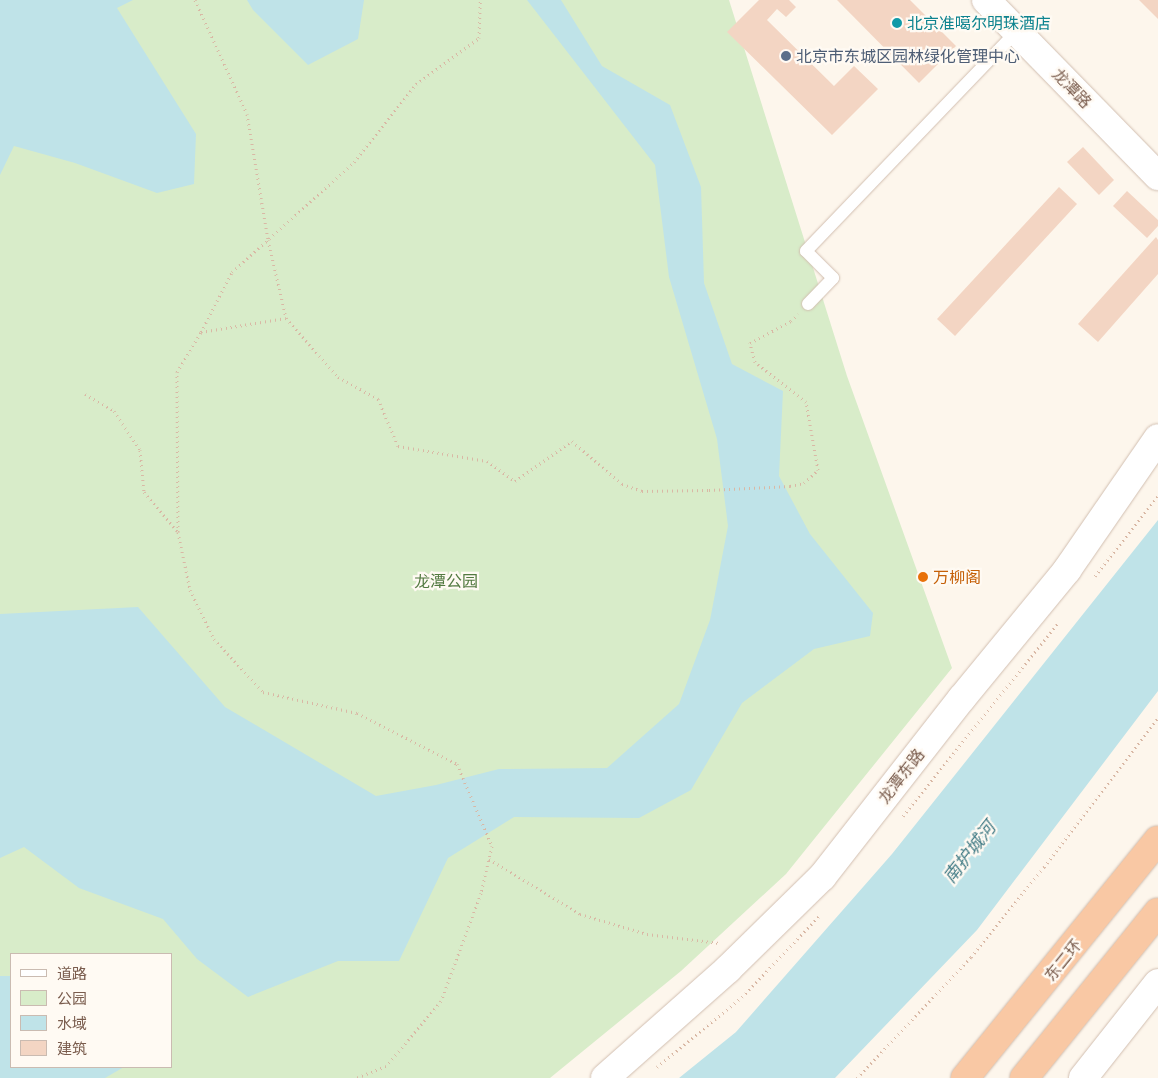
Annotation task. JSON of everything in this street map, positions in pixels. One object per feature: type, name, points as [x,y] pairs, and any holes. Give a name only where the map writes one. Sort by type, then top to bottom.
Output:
[{"type":"highway","name":"东二环","points":[[966,1078],[1158,840]]},
{"type":"highway","points":[[1024,1078],[1158,912]]},
{"type":"street","name":"龙潭路","points":[[986,0],[1158,176]]},
{"type":"street","name":"龙潭东路","points":[[605,1078],[728,969],[822,876],[962,698],[1067,570],[1158,438]]},
{"type":"street","points":[[1083,1078],[1158,983]]},
{"type":"lane","points":[[808,304],[833,278],[806,251],[1016,32]]},
{"type":"path","points":[[196,0],[247,114],[268,240],[286,318],[338,377],[378,399],[398,446],[487,461],[515,481],[572,441],[622,484],[642,491],[790,486],[804,483],[818,470],[806,402],[755,362],[750,343],[791,321],[808,304]]},
{"type":"path","points":[[356,1078],[386,1066],[441,1001],[480,893],[492,846],[457,764],[357,713],[263,692],[214,639],[190,590],[178,532],[177,372],[201,332],[232,272],[354,162],[416,84],[479,38],[480,0]]},
{"type":"path","points":[[201,332],[286,318]]},
{"type":"path","points":[[85,394],[114,411],[140,450],[144,492],[178,532]]},
{"type":"path","points":[[857,1078],[971,957],[1044,867],[1158,718]]},
{"type":"path","points":[[489,859],[580,914],[647,934],[722,943]]},
{"type":"green space","name":"龙潭公园","points":[[0,0],[729,0],[847,376],[952,668],[786,874],[681,971],[550,1078],[0,1078]]},
{"type":"water","points":[[0,0],[133,0],[117,8],[196,134],[194,184],[157,193],[75,163],[14,146],[0,175]]},
{"type":"water","points":[[247,0],[364,0],[358,39],[308,65],[253,10]]},
{"type":"water","points":[[527,0],[561,0],[602,66],[670,105],[701,187],[704,283],[732,364],[783,391],[779,476],[810,534],[873,613],[870,636],[814,649],[742,703],[691,790],[639,818],[514,817],[448,858],[399,961],[338,961],[248,997],[197,959],[163,919],[79,888],[24,847],[0,858],[0,614],[138,607],[225,707],[376,796],[436,785],[499,769],[607,768],[679,704],[710,620],[728,526],[717,439],[669,277],[655,165]]},
{"type":"water","name":"南护城河","points":[[1158,520],[1158,691],[977,930],[835,1078],[679,1078],[736,1032],[892,854]]},
{"type":"water","points":[[0,976],[10,976],[10,1068],[122,1068],[105,1078],[0,1078]]},
{"type":"building","points":[[759,0],[789,0],[796,7],[786,17],[777,9],[767,20],[834,86],[854,66],[878,89],[832,135],[727,32]]},
{"type":"building","name":"北京准噶尔明珠酒店","points":[[837,0],[910,0],[956,46],[919,83]]},
{"type":"building","points":[[1139,0],[1158,0],[1158,19]]},
{"type":"building","points":[[1083,147],[1114,180],[1099,195],[1067,162]]},
{"type":"building","points":[[1059,187],[1077,204],[955,336],[937,319]]},
{"type":"building","points":[[1127,191],[1158,220],[1158,226],[1147,238],[1113,206]]},
{"type":"building","points":[[1156,237],[1158,240],[1158,274],[1098,342],[1078,324]]},
{"type":"place","name":"北京准噶尔明珠酒店","points":[[897,23]]},
{"type":"place","name":"北京市东城区园林绿化管理中心","points":[[786,56]]},
{"type":"place","name":"万柳阁","points":[[923,577]]}]
